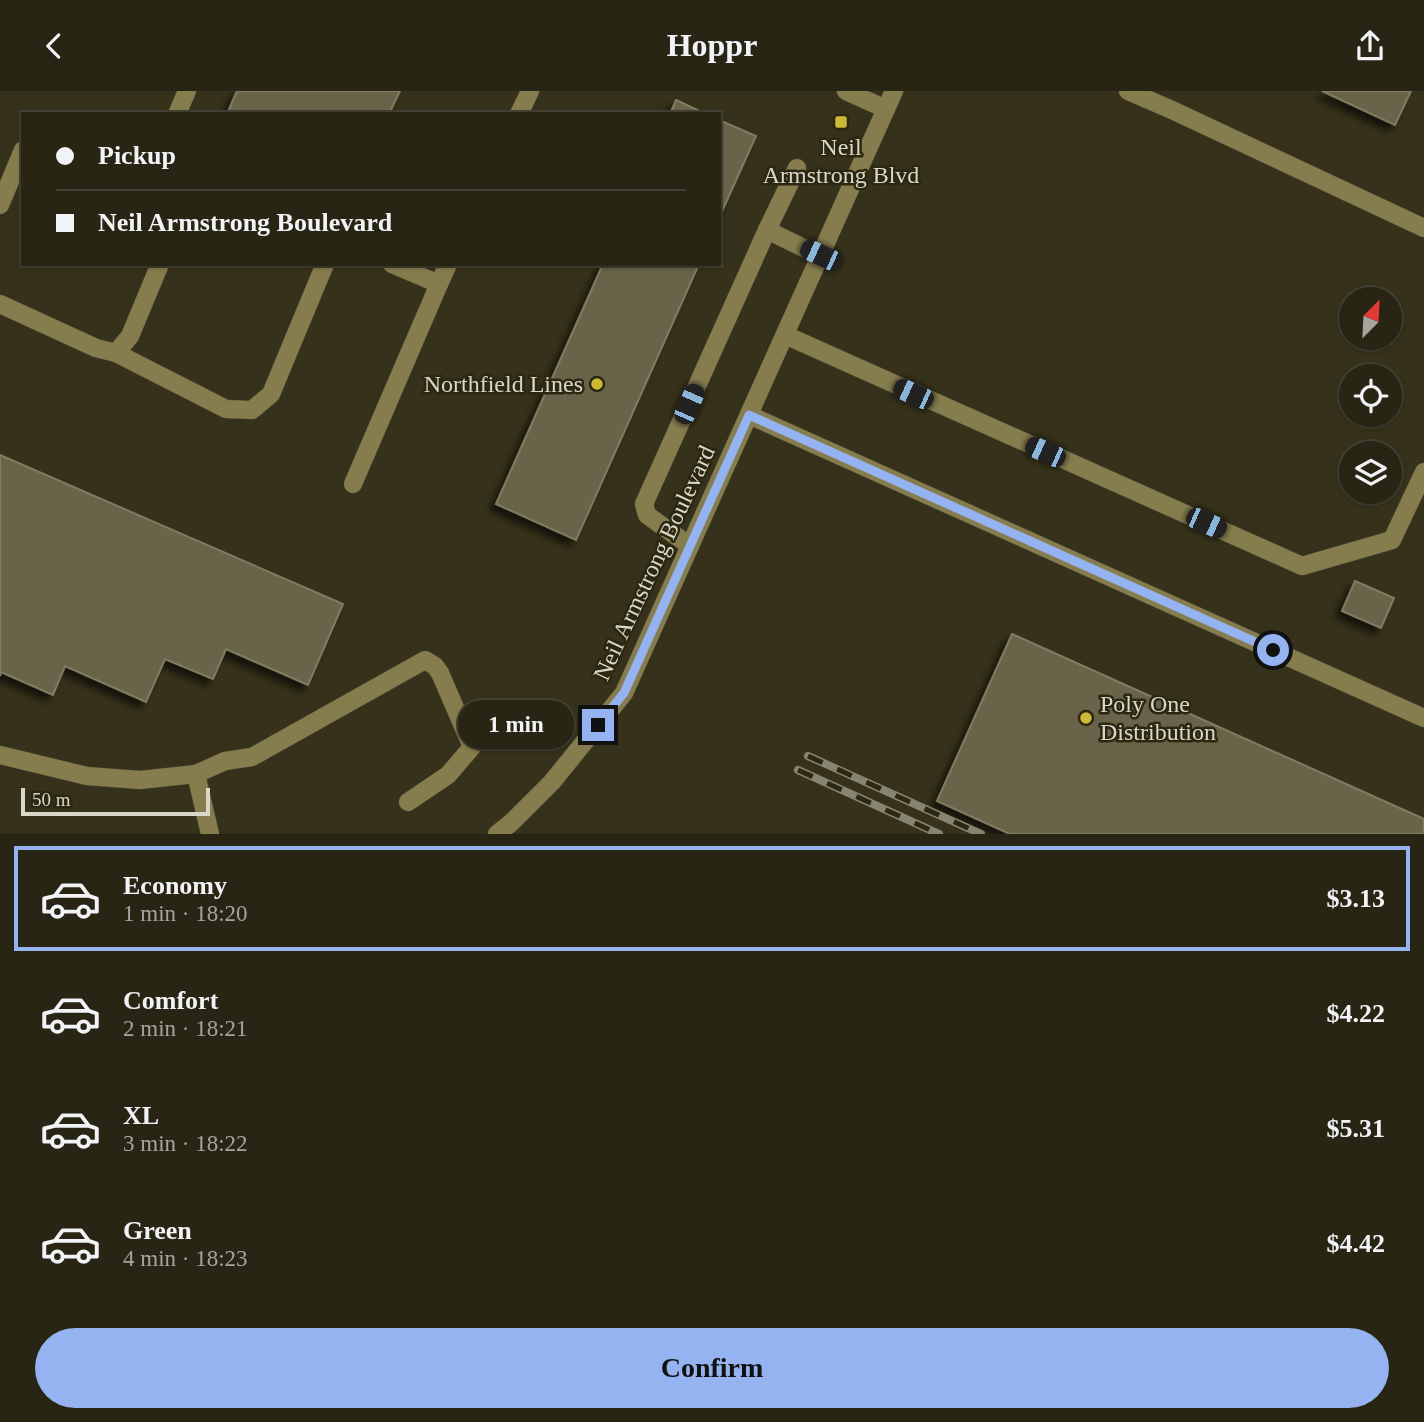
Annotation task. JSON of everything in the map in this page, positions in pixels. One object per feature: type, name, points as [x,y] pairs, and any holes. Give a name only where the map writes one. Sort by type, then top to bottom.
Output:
[{"type":"street","points":[[178,112],[187,91]]},
{"type":"street","points":[[520,112],[530,91]]},
{"type":"street","points":[[846,91],[886,109]]},
{"type":"street","name":"Neil Armstrong Boulevard","points":[[497,834],[552,782],[624,693],[894,91]]},
{"type":"street","points":[[1128,91],[1424,228]]},
{"type":"street","points":[[0,205],[21,155]]},
{"type":"street","points":[[690,546],[647,515],[644,504],[797,167]]},
{"type":"street","points":[[768,230],[820,255]]},
{"type":"street","points":[[116,353],[130,336],[159,266]]},
{"type":"street","points":[[0,304],[96,348],[116,353],[226,409],[252,410],[271,394],[324,266]]},
{"type":"street","points":[[397,266],[439,284]]},
{"type":"street","points":[[353,484],[447,266]]},
{"type":"street","points":[[785,335],[1302,566],[1392,540],[1424,472]]},
{"type":"street","points":[[749,415],[1424,718]]},
{"type":"street","points":[[0,755],[88,776],[140,780],[196,774],[225,761],[252,757],[425,660],[440,673],[471,747],[448,775],[408,802]]},
{"type":"street","points":[[196,774],[210,834]]},
{"type":"building","points":[[237,91],[400,91],[390,112],[228,112]]},
{"type":"building","points":[[1322,91],[1411,91],[1395,125]]},
{"type":"building","points":[[676,100],[702,112],[671,112]]},
{"type":"building","points":[[721,121],[756,136],[721,214]]},
{"type":"building","name":"Northfield Lines","points":[[602,266],[698,266],[576,540],[496,504]]},
{"type":"building","points":[[0,455],[343,604],[308,685],[226,649],[213,679],[165,659],[146,702],[65,666],[53,695],[1,672],[0,676]]},
{"type":"building","points":[[1355,581],[1394,598],[1381,628],[1342,611]]},
{"type":"building","name":"Poly One Distribution","points":[[1012,634],[1424,819],[1424,834],[1010,834],[937,801]]},
{"type":"railway","points":[[808,756],[981,834]]},
{"type":"railway","points":[[798,770],[939,834]]},
{"type":"place","name":"Neil Armstrong Blvd","points":[[841,122]]},
{"type":"place","name":"Northfield Lines","points":[[597,384]]},
{"type":"place","name":"Poly One Distribution","points":[[1086,718]]},
{"type":"route","points":[[598,725],[624,693],[749,415],[1273,650]]}]
